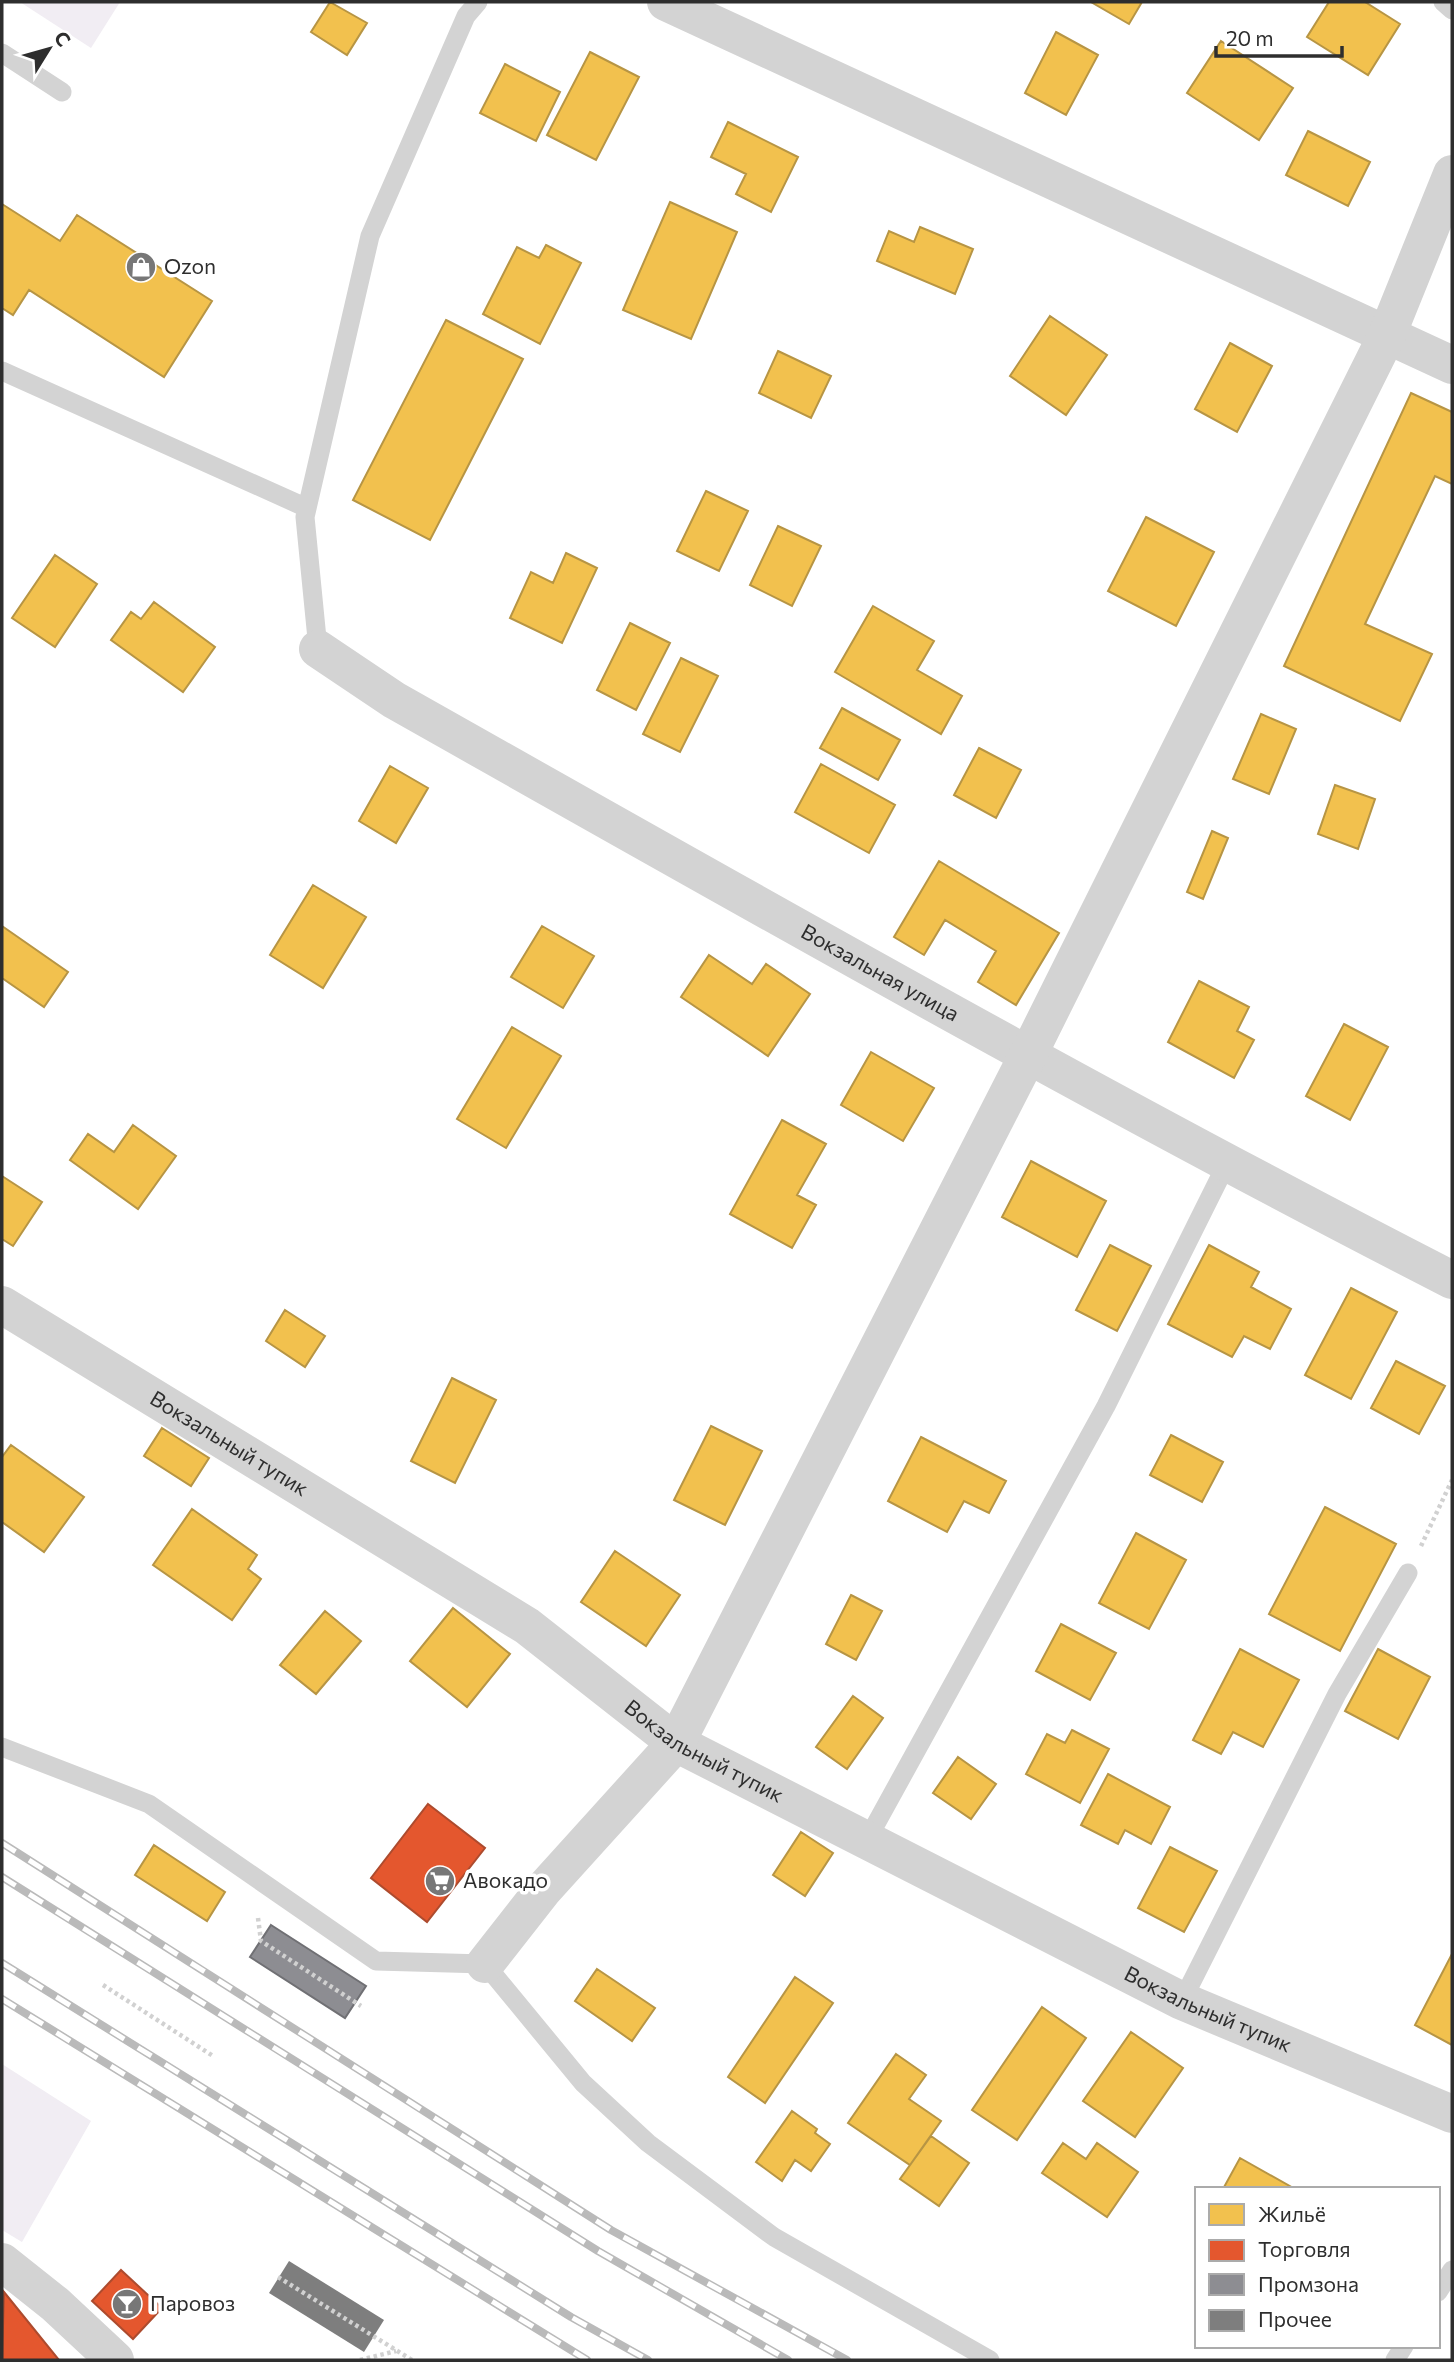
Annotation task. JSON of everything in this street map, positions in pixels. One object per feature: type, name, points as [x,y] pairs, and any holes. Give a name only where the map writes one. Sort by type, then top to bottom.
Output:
[{"type":"street","points":[[666,2],[1452,365]]},
{"type":"street","points":[[485,1964],[543,1890],[676,1743],[1027,1057],[1387,335],[1452,174]]},
{"type":"street","name":"Вокзальная улица","points":[[318,649],[394,700],[1027,1057],[1226,1165],[1452,1280]]},
{"type":"street","name":"Вокзальный тупик","points":[[2,1305],[527,1626],[676,1743],[1182,2001],[1452,2114]]},
{"type":"street","points":[[2,2262],[55,2304],[115,2360]]},
{"type":"lane","points":[[318,649],[305,517],[370,236],[466,16],[477,2]]},
{"type":"lane","points":[[1443,2],[1452,10]]},
{"type":"lane","points":[[2,53],[62,92]]},
{"type":"lane","points":[[2,372],[307,508]]},
{"type":"lane","points":[[867,1840],[1106,1406],[1226,1165]]},
{"type":"lane","points":[[1182,2001],[1337,1694],[1408,1573]]},
{"type":"lane","points":[[2,1747],[149,1804],[376,1961],[485,1964],[583,2083],[648,2143],[774,2237],[853,2285],[918,2317],[990,2360]]},
{"type":"lane","points":[[1440,2289],[1452,2270]]},
{"type":"path","points":[[1408,1573],[1452,1479]]},
{"type":"path","points":[[261,1941],[361,2006]]},
{"type":"path","points":[[103,1985],[213,2056]]},
{"type":"path","points":[[278,2277],[412,2360]]},
{"type":"path","points":[[360,2360],[397,2351]]},
{"type":"shaded area","points":[[20,2],[120,2],[91,48]]},
{"type":"shaded area","points":[[2,2064],[91,2121],[22,2242],[2,2230]]},
{"type":"building: Жильё","points":[[330,2],[367,23],[347,55],[311,32]]},
{"type":"building: Жильё","points":[[1091,2],[1142,2],[1129,24]]},
{"type":"building: Жильё","points":[[1329,2],[1365,2],[1400,24],[1368,75],[1307,37]]},
{"type":"building: Жильё","points":[[1056,32],[1098,55],[1066,115],[1025,93]]},
{"type":"building: Жильё","points":[[1221,41],[1293,88],[1259,140],[1187,93]]},
{"type":"building: Жильё","points":[[590,52],[639,77],[596,160],[547,135]]},
{"type":"building: Жильё","points":[[505,64],[560,92],[536,141],[480,113]]},
{"type":"building: Жильё","points":[[728,122],[798,157],[771,212],[736,194],[746,174],[711,157]]},
{"type":"building: Жильё","points":[[1308,131],[1370,162],[1348,206],[1286,175]]},
{"type":"building: Жильё","points":[[670,202],[737,232],[691,339],[623,310]]},
{"type":"building: Жильё","points":[[2,204],[60,241],[77,215],[212,301],[164,377],[29,290],[13,315],[2,308]]},
{"type":"building: Жильё","points":[[920,227],[973,249],[955,294],[877,261],[889,231],[914,242]]},
{"type":"building: Жильё","points":[[546,245],[581,263],[540,344],[483,314],[517,247],[539,258]]},
{"type":"building: Жильё","points":[[1050,316],[1107,355],[1066,415],[1010,376]]},
{"type":"building: Жильё","points":[[446,320],[523,359],[430,540],[353,500]]},
{"type":"building: Жильё","points":[[1230,343],[1272,366],[1237,432],[1195,409]]},
{"type":"building: Жильё","points":[[778,351],[831,376],[811,418],[759,393]]},
{"type":"building: Жильё","points":[[1411,393],[1452,412],[1452,484],[1435,476],[1365,624],[1432,654],[1400,721],[1284,666]]},
{"type":"building: Жильё","points":[[706,491],[748,511],[719,571],[677,551]]},
{"type":"building: Жильё","points":[[1146,517],[1214,552],[1176,626],[1108,591]]},
{"type":"building: Жильё","points":[[778,526],[821,546],[792,606],[750,585]]},
{"type":"building: Жильё","points":[[566,553],[597,568],[562,643],[510,618],[531,572],[553,583]]},
{"type":"building: Жильё","points":[[55,555],[97,584],[55,647],[12,618]]},
{"type":"building: Жильё","points":[[154,602],[215,647],[183,692],[111,640],[131,612],[141,619]]},
{"type":"building: Жильё","points":[[873,606],[934,641],[917,670],[962,696],[941,734],[835,672]]},
{"type":"building: Жильё","points":[[630,623],[670,643],[636,710],[597,690]]},
{"type":"building: Жильё","points":[[681,658],[718,676],[680,752],[643,734]]},
{"type":"building: Жильё","points":[[842,708],[900,740],[878,780],[820,748]]},
{"type":"building: Жильё","points":[[1261,714],[1296,729],[1269,794],[1233,779]]},
{"type":"building: Жильё","points":[[979,748],[1021,770],[996,818],[954,795]]},
{"type":"building: Жильё","points":[[821,764],[895,805],[869,853],[795,812]]},
{"type":"building: Жильё","points":[[390,766],[428,788],[396,843],[359,821]]},
{"type":"building: Жильё","points":[[1335,785],[1375,799],[1358,849],[1318,834]]},
{"type":"building: Жильё","points":[[1212,831],[1228,838],[1203,899],[1187,892]]},
{"type":"building: Жильё","points":[[939,861],[1059,933],[1016,1005],[978,982],[996,951],[945,920],[924,955],[894,937]]},
{"type":"building: Жильё","points":[[313,885],[366,917],[323,988],[270,955]]},
{"type":"building: Жильё","points":[[2,926],[68,972],[44,1007],[2,978]]},
{"type":"building: Жильё","points":[[542,926],[594,956],[563,1008],[511,977]]},
{"type":"building: Жильё","points":[[709,955],[752,984],[766,964],[810,994],[768,1056],[681,997]]},
{"type":"building: Жильё","points":[[1199,981],[1249,1007],[1237,1031],[1254,1040],[1234,1078],[1168,1042]]},
{"type":"building: Жильё","points":[[1344,1024],[1388,1047],[1350,1120],[1306,1096]]},
{"type":"building: Жильё","points":[[512,1027],[561,1056],[506,1148],[457,1119]]},
{"type":"building: Жильё","points":[[871,1052],[934,1088],[903,1141],[841,1105]]},
{"type":"building: Жильё","points":[[782,1120],[826,1144],[797,1195],[816,1205],[792,1248],[730,1214]]},
{"type":"building: Жильё","points":[[133,1125],[176,1156],[138,1209],[70,1160],[88,1134],[114,1152]]},
{"type":"building: Жильё","points":[[1031,1161],[1106,1201],[1077,1257],[1002,1217]]},
{"type":"building: Жильё","points":[[2,1176],[42,1202],[13,1246],[2,1239]]},
{"type":"building: Жильё","points":[[1110,1245],[1151,1266],[1117,1331],[1076,1310]]},
{"type":"building: Жильё","points":[[1209,1245],[1259,1272],[1251,1287],[1291,1309],[1270,1349],[1244,1336],[1232,1357],[1168,1324]]},
{"type":"building: Жильё","points":[[1351,1288],[1397,1312],[1351,1399],[1305,1375]]},
{"type":"building: Жильё","points":[[285,1310],[325,1336],[305,1367],[266,1341]]},
{"type":"building: Жильё","points":[[1396,1361],[1445,1386],[1419,1434],[1371,1408]]},
{"type":"building: Жильё","points":[[452,1378],[496,1400],[455,1483],[411,1461]]},
{"type":"building: Жильё","points":[[711,1426],[762,1451],[725,1525],[674,1500]]},
{"type":"building: Жильё","points":[[162,1428],[209,1458],[191,1486],[144,1456]]},
{"type":"building: Жильё","points":[[1171,1435],[1223,1462],[1202,1502],[1150,1475]]},
{"type":"building: Жильё","points":[[921,1437],[1006,1481],[989,1513],[964,1501],[947,1532],[888,1501]]},
{"type":"building: Жильё","points":[[11,1445],[84,1497],[44,1552],[2,1522],[2,1457]]},
{"type":"building: Жильё","points":[[1325,1507],[1396,1544],[1340,1651],[1269,1614]]},
{"type":"building: Жильё","points":[[192,1509],[257,1555],[248,1569],[261,1579],[232,1620],[153,1565]]},
{"type":"building: Жильё","points":[[1136,1533],[1186,1560],[1149,1629],[1099,1603]]},
{"type":"building: Жильё","points":[[615,1551],[680,1595],[646,1646],[581,1602]]},
{"type":"building: Жильё","points":[[851,1595],[882,1611],[856,1660],[826,1644]]},
{"type":"building: Жильё","points":[[453,1608],[510,1654],[467,1707],[410,1661]]},
{"type":"building: Жильё","points":[[325,1611],[361,1641],[316,1694],[280,1665]]},
{"type":"building: Жильё","points":[[1061,1624],[1116,1653],[1090,1700],[1036,1671]]},
{"type":"building: Жильё","points":[[1240,1649],[1299,1680],[1263,1747],[1233,1732],[1221,1754],[1193,1740]]},
{"type":"building: Жильё","points":[[1378,1649],[1430,1677],[1398,1739],[1345,1711]]},
{"type":"building: Жильё","points":[[853,1696],[883,1718],[847,1769],[816,1747]]},
{"type":"building: Жильё","points":[[1072,1730],[1109,1749],[1080,1803],[1026,1774],[1047,1734],[1065,1743]]},
{"type":"building: Жильё","points":[[958,1757],[996,1784],[971,1819],[933,1793]]},
{"type":"building: Жильё","points":[[1108,1774],[1170,1807],[1151,1844],[1125,1830],[1118,1844],[1081,1825]]},
{"type":"building: Жильё","points":[[801,1832],[833,1853],[805,1896],[773,1875]]},
{"type":"building: Жильё","points":[[154,1845],[225,1892],[207,1921],[135,1875]]},
{"type":"building: Жильё","points":[[1170,1847],[1217,1871],[1184,1932],[1138,1908]]},
{"type":"building: Жильё","points":[[1452,1954],[1452,2045],[1415,2025]]},
{"type":"building: Жильё","points":[[597,1969],[655,2008],[632,2041],[575,2001]]},
{"type":"building: Жильё","points":[[795,1977],[833,2003],[765,2103],[728,2077]]},
{"type":"building: Жильё","points":[[1042,2007],[1086,2038],[1017,2140],[972,2110]]},
{"type":"building: Жильё","points":[[1131,2032],[1183,2068],[1135,2137],[1083,2101]]},
{"type":"building: Жильё","points":[[896,2054],[926,2075],[909,2099],[941,2121],[910,2165],[848,2123]]},
{"type":"building: Жильё","points":[[792,2111],[817,2129],[815,2133],[830,2144],[811,2171],[795,2160],[782,2181],[756,2162]]},
{"type":"building: Жильё","points":[[931,2136],[969,2163],[939,2206],[900,2179]]},
{"type":"building: Жильё","points":[[1063,2143],[1086,2159],[1097,2143],[1138,2172],[1107,2217],[1042,2173]]},
{"type":"building: Жильё","points":[[1240,2158],[1291,2187],[1224,2187]]},
{"type":"building: Торговля","points":[[428,1804],[485,1848],[427,1922],[371,1878]]},
{"type":"building: Торговля","name":"Паровоз","points":[[121,2270],[162,2308],[133,2339],[92,2301]]},
{"type":"building: Торговля","points":[[4,2292],[59,2360],[2,2360]]},
{"type":"building: Промзона","points":[[271,1925],[366,1986],[345,2018],[250,1957]]},
{"type":"building: Прочее","points":[[289,2261],[384,2320],[364,2352],[269,2293]]},
{"type":"railway","points":[[2,1843],[611,2230],[847,2360]]},
{"type":"railway","points":[[2,1877],[598,2251],[788,2360]]},
{"type":"railway","points":[[2,1963],[571,2317],[648,2360]]},
{"type":"railway","points":[[2,1999],[587,2360]]},
{"type":"place","name":"Ozon","points":[[141,267]]},
{"type":"place","name":"Авокадо","points":[[440,1881]]},
{"type":"place","name":"Паровоз","points":[[127,2304]]}]
